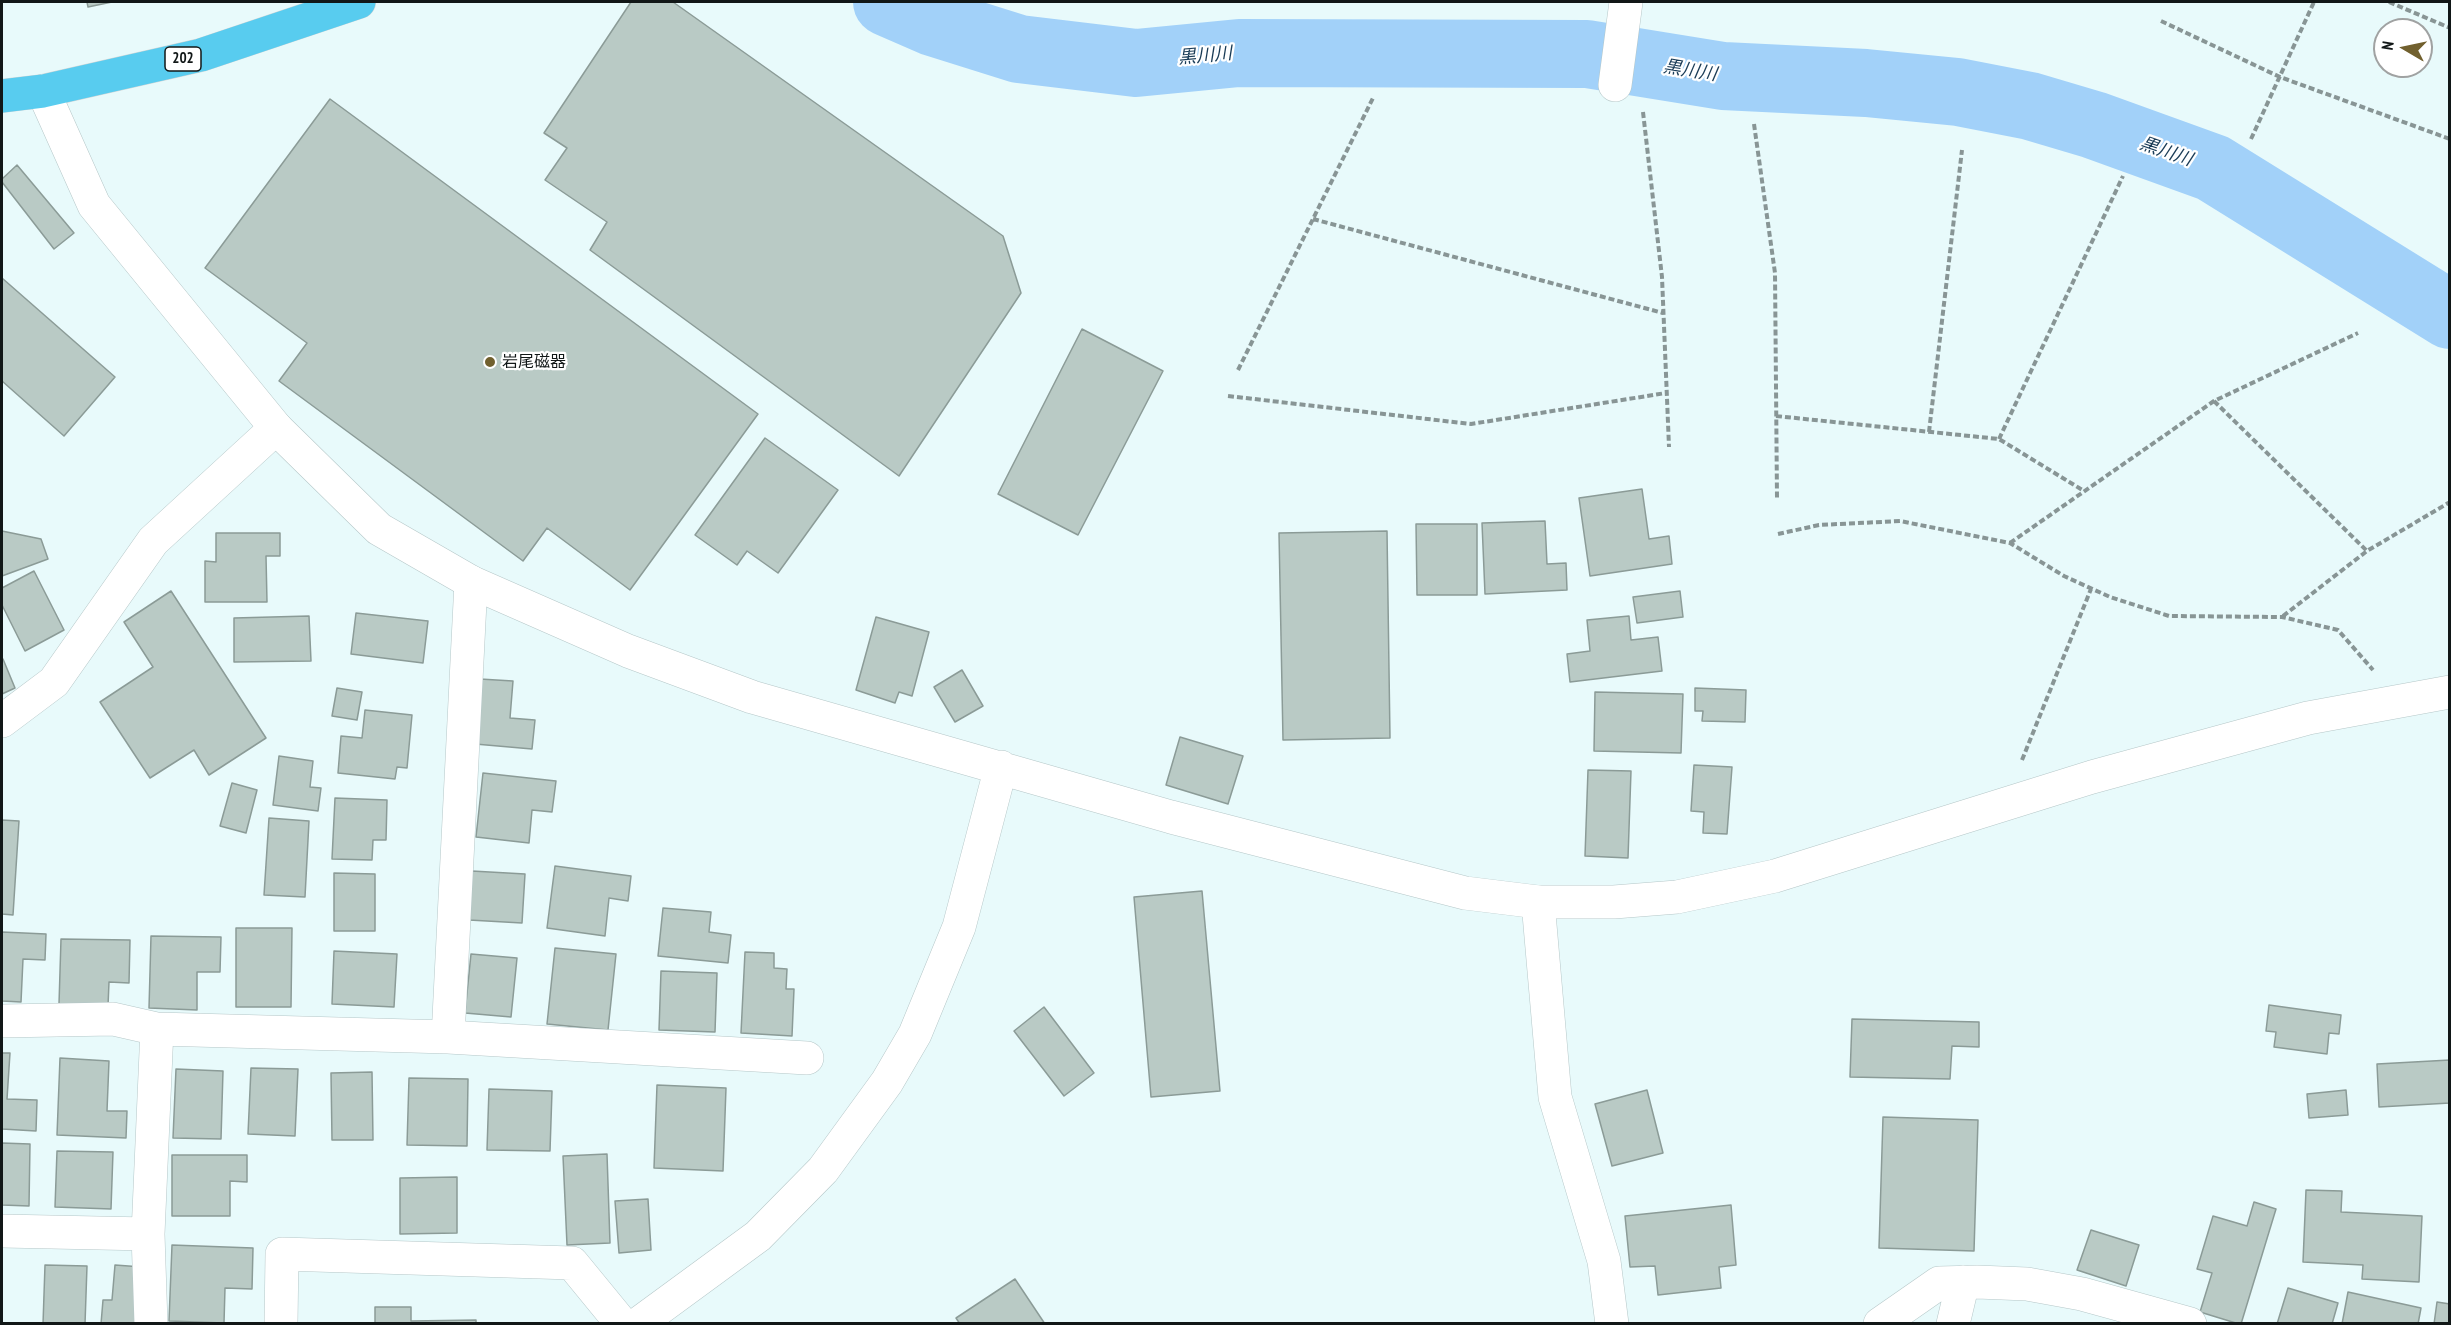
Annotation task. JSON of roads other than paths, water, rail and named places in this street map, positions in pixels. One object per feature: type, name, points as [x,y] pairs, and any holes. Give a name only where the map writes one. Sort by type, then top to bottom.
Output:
[{"type":"highway","name":"202","points":[[2,96],[43,91],[201,55],[358,2]]},
{"type":"street","points":[[1616,85],[1626,2]]},
{"type":"street","points":[[43,91],[94,205],[276,428],[379,529],[471,582],[627,651],[752,697],[1171,817],[1465,893],[1538,903],[1614,902],[1677,897],[1775,876],[2092,777],[2285,724],[2450,692]]},
{"type":"street","points":[[2,721],[54,682],[153,541],[276,428]]},
{"type":"street","points":[[448,1037],[471,582]]},
{"type":"street","points":[[638,1323],[758,1236],[823,1170],[887,1082],[915,1034],[959,927],[1000,767]]},
{"type":"street","points":[[1538,903],[1555,1098],[1604,1261],[1612,1323]]},
{"type":"street","points":[[2,1021],[113,1019],[157,1029],[448,1037],[807,1058]]},
{"type":"street","points":[[152,1323],[148,1234],[157,1029]]},
{"type":"street","points":[[2,1231],[148,1234]]},
{"type":"street","points":[[281,1323],[282,1254],[572,1263],[622,1323]]},
{"type":"street","points":[[1880,1323],[1939,1283],[1963,1282],[2027,1284],[2060,1290],[2190,1323]]},
{"type":"street","points":[[1953,1323],[1963,1282]]},
{"type":"waterway","name":"黒川川","points":[[887,2],[933,22],[1019,49],[1136,63],[1239,53],[1587,54],[1723,76],[1866,83],[1958,92],[2030,106],[2094,125],[2213,168],[2450,315]]},
{"type":"place","name":"岩尾磁器","points":[[490,362]]}]
